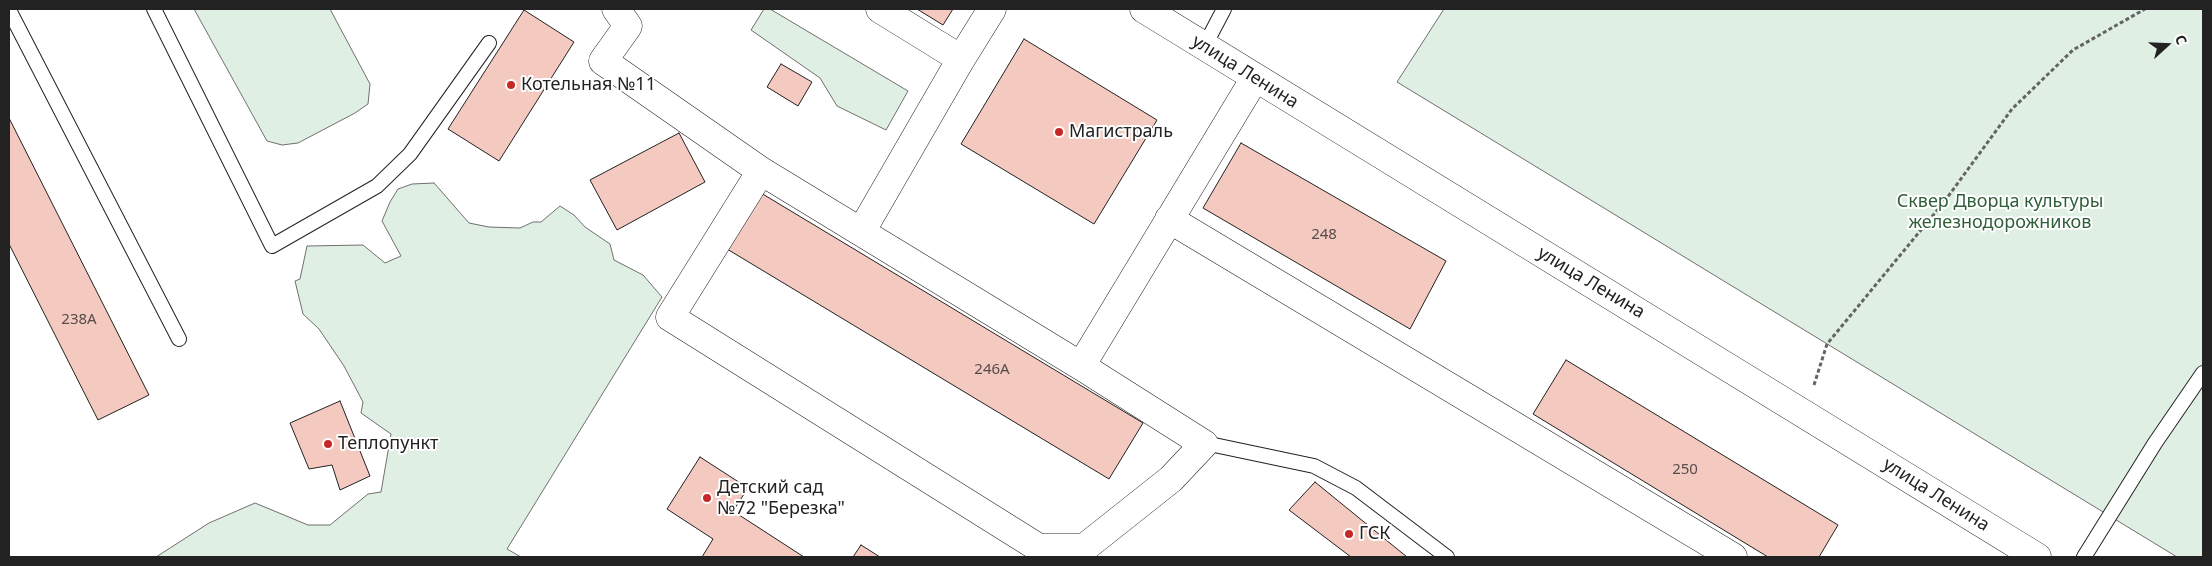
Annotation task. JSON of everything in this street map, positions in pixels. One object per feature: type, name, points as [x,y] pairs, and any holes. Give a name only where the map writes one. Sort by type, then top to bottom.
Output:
[{"type":"street","points":[[616,9],[628,26],[603,61],[761,171],[1082,366],[1204,444],[1171,479],[1084,548],[1038,548],[670,317],[761,171]]},
{"type":"street","points":[[880,9],[961,59]]},
{"type":"street","points":[[861,232],[992,9]]},
{"type":"street","name":"улица Ленина","points":[[1144,9],[2037,557]]},
{"type":"street","points":[[1082,366],[1255,78]]},
{"type":"street","points":[[1169,219],[1733,557]]},
{"type":"lane","points":[[154,9],[272,246],[377,186],[410,154],[489,43]]},
{"type":"lane","points":[[1204,47],[1224,9]]},
{"type":"lane","points":[[9,10],[179,340]]},
{"type":"lane","points":[[2084,557],[2155,442],[2203,373]]},
{"type":"lane","points":[[1199,442],[1314,466],[1356,488],[1447,557]]},
{"type":"path","points":[[1806,414],[1826,344],[1944,202],[2012,109],[2073,50],[2145,9]]},
{"type":"green space","points":[[194,9],[330,9],[370,84],[368,104],[355,113],[298,143],[282,145],[267,141]]},
{"type":"green space","points":[[764,9],[770,9],[908,91],[886,130],[837,106],[820,78],[751,30]]},
{"type":"green space","name":"Сквер Дворца культуры железнодорожников","points":[[1444,9],[2203,9],[2203,557],[2177,557],[1397,82]]},
{"type":"green space","points":[[434,183],[469,223],[489,227],[520,228],[533,222],[541,222],[560,206],[574,215],[585,227],[610,244],[614,260],[643,275],[662,297],[507,549],[521,557],[156,557],[209,523],[255,503],[308,525],[330,525],[368,494],[381,492],[391,434],[361,413],[363,402],[344,366],[319,329],[303,314],[295,281],[300,279],[307,246],[363,245],[385,263],[401,256],[382,221],[390,202],[398,189],[412,184]]},
{"type":"building","points":[[917,9],[953,9],[943,25]]},
{"type":"building","name":"Котельная №11","points":[[524,10],[574,42],[499,161],[448,129]]},
{"type":"building","name":"Магистраль","points":[[1024,39],[1157,120],[1094,224],[961,144]]},
{"type":"building","points":[[781,64],[812,82],[798,106],[767,87]]},
{"type":"building","points":[[9,118],[149,395],[98,420],[9,244]]},
{"type":"building","points":[[679,133],[705,182],[617,230],[590,180]]},
{"type":"building","points":[[1241,143],[1446,261],[1410,329],[1203,208]]},
{"type":"building","points":[[756,190],[1143,423],[1109,479],[722,246]]},
{"type":"building","points":[[1566,360],[1838,525],[1819,557],[1768,557],[1533,414]]},
{"type":"building","name":"Теплопункт","points":[[340,401],[370,476],[340,490],[332,465],[309,469],[290,423]]},
{"type":"building","name":"Детский сад №72 \"Березка\"","points":[[700,457],[748,488],[733,511],[804,557],[702,557],[713,539],[667,509]]},
{"type":"building","name":"ГСК","points":[[1315,482],[1407,557],[1351,557],[1289,510]]},
{"type":"building","name":"Детский сад №72 \"Березка\"","points":[[861,545],[880,557],[853,557]]},
{"type":"place","name":"Котельная №11","points":[[511,85]]},
{"type":"place","name":"Магистраль","points":[[1059,132]]},
{"type":"place","name":"Теплопункт","points":[[328,444]]},
{"type":"place","name":"Детский сад №72 \"Березка\"","points":[[707,498]]},
{"type":"place","name":"ГСК","points":[[1349,534]]}]
